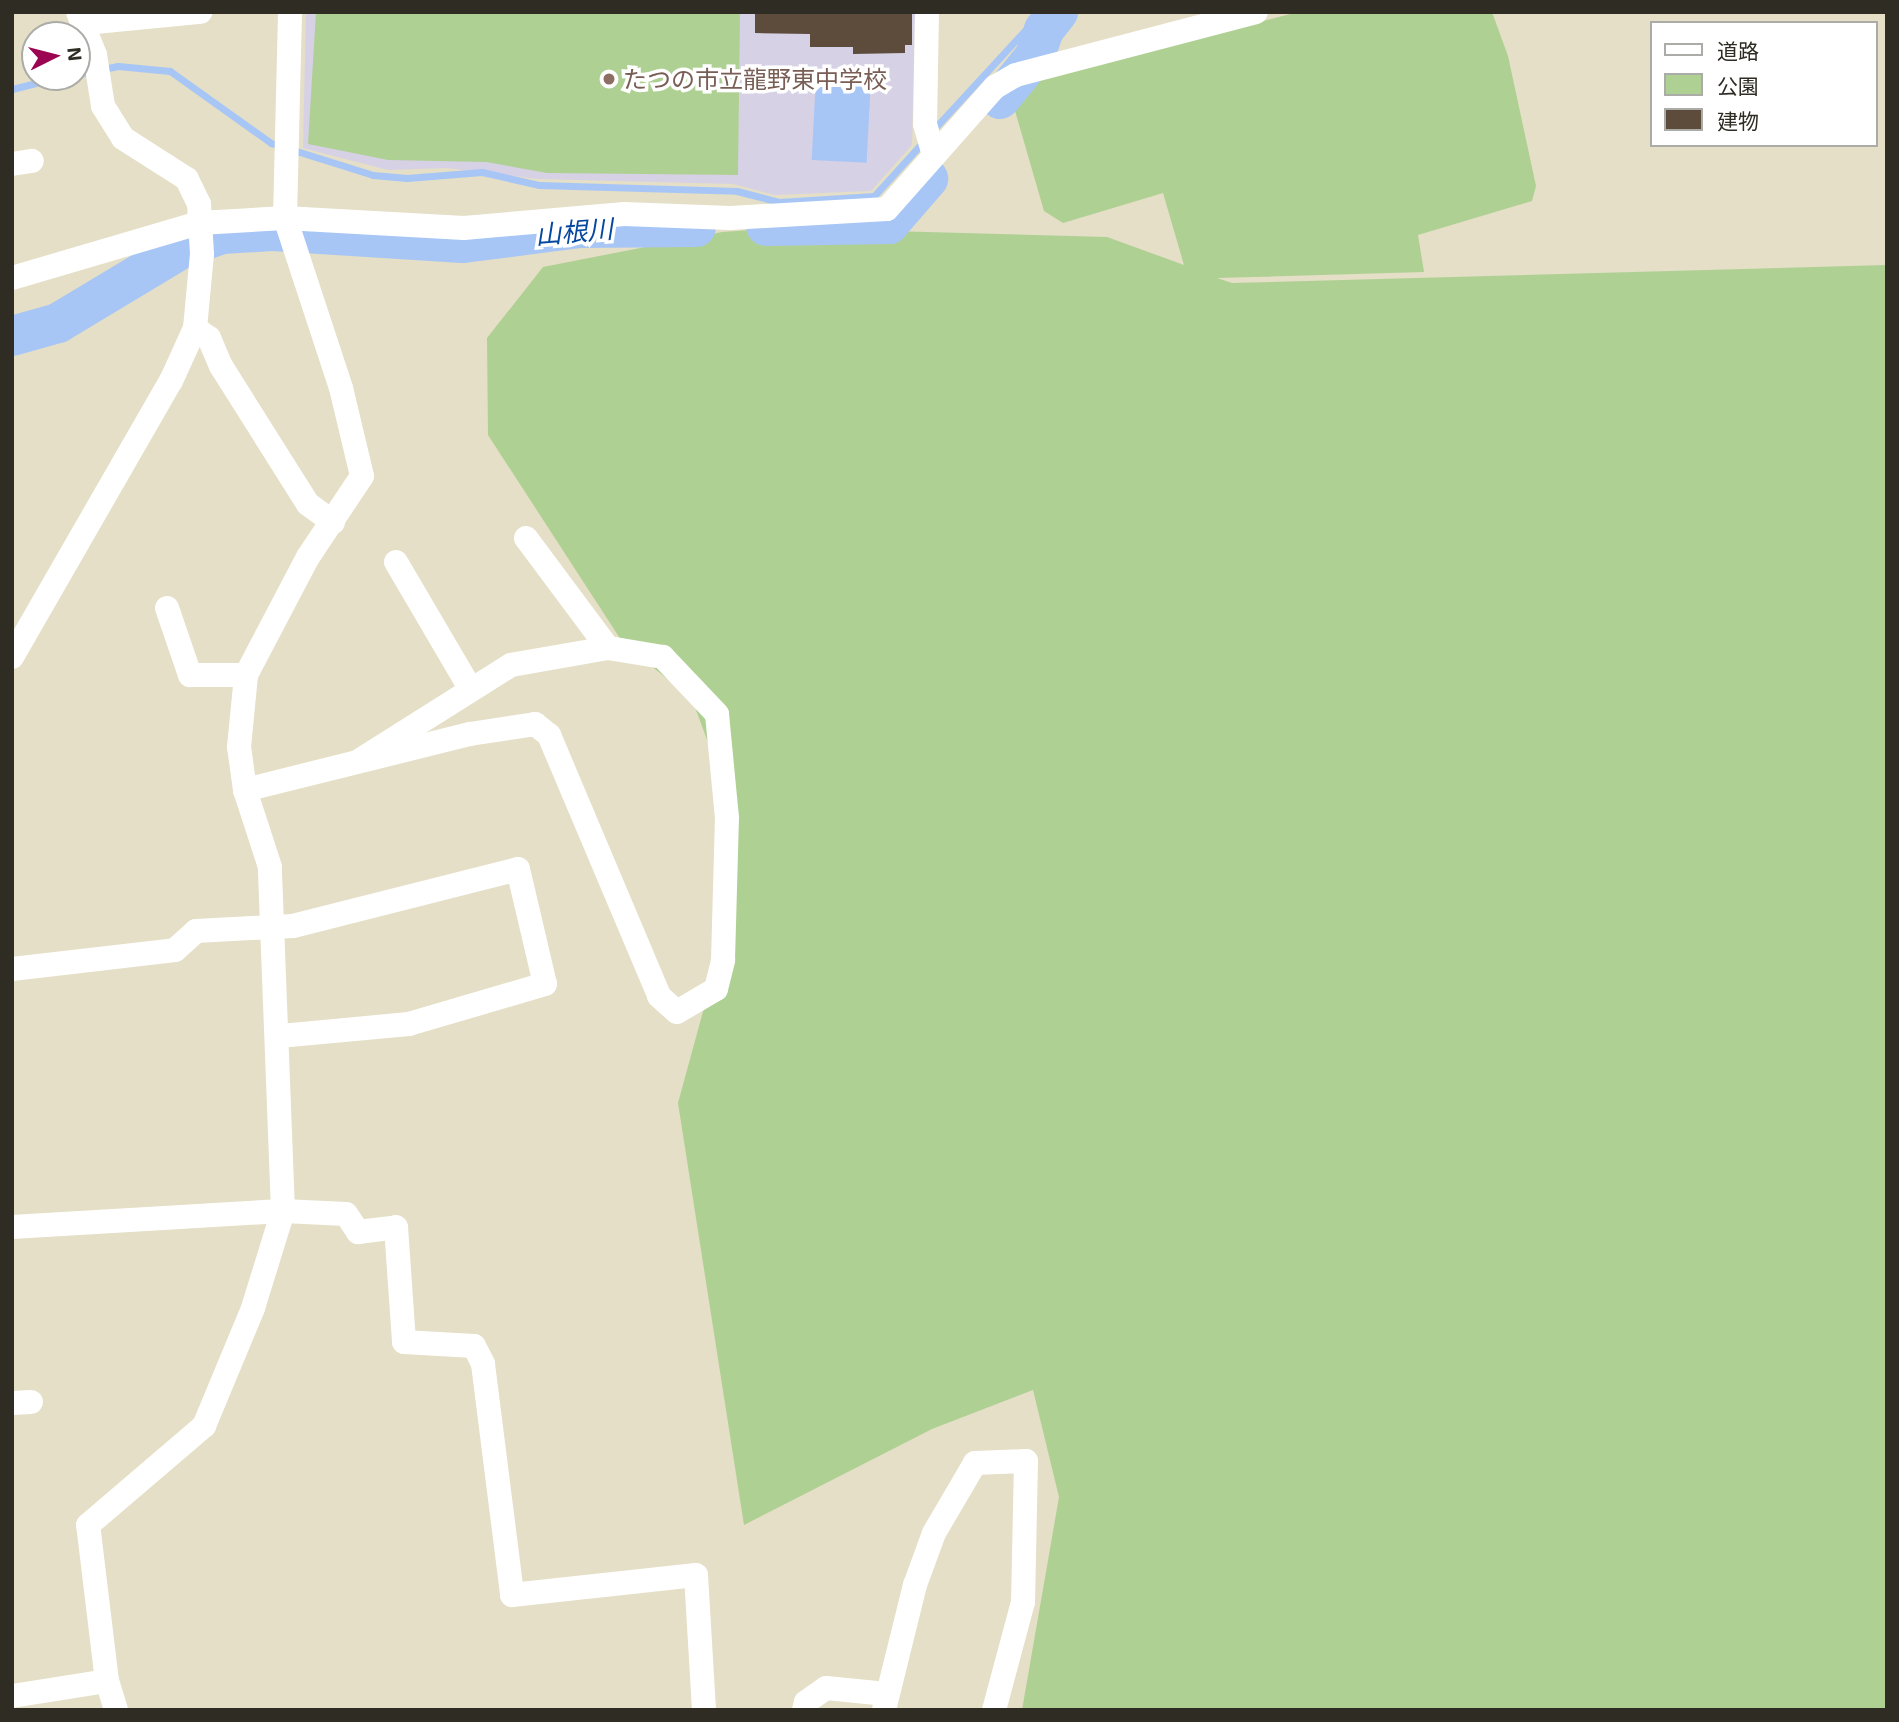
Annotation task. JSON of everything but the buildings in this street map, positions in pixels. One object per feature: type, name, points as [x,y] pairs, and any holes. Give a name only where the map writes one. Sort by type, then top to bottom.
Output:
[{"type":"street","points":[[12,657],[172,381],[195,328],[199,204],[187,179],[123,138],[103,106],[95,55],[81,18],[200,12]]},
{"type":"street","points":[[116,1710],[107,1681],[88,1525],[204,1426],[253,1308],[284,1211],[279,1036],[270,867],[245,790],[239,747],[246,675],[308,557],[362,476],[359,449],[285,218],[290,12]]},
{"type":"street","points":[[927,12],[925,124],[934,155]]},
{"type":"street","points":[[12,278],[285,218],[464,228],[624,214],[730,218],[887,209],[995,87],[1016,75],[1256,12]]},
{"type":"street","points":[[195,328],[209,338],[221,366],[308,505],[333,522]]},
{"type":"street","points":[[526,538],[608,648]]},
{"type":"street","points":[[396,562],[471,690]]},
{"type":"street","points":[[167,608],[190,675],[246,675]]},
{"type":"street","points":[[245,790],[360,760],[535,724],[550,735],[659,996],[677,1012],[716,989],[723,960],[727,818],[717,714],[663,657],[608,648],[511,665],[360,760]]},
{"type":"street","points":[[12,969],[175,950],[196,932],[274,929],[518,869],[545,984],[409,1024],[279,1036]]},
{"type":"street","points":[[12,1227],[284,1211],[346,1214],[358,1232],[396,1227],[404,1342],[474,1346],[483,1364],[512,1595],[696,1576],[707,1707]]},
{"type":"street","points":[[804,1710],[806,1702],[826,1688],[885,1702],[915,1585],[934,1533],[975,1463],[1026,1461],[1023,1602],[994,1710]]},
{"type":"street","points":[[12,1696],[107,1681]]},
{"type":"shaded area","name":"たつの市立龍野東中学校","points":[[306,12],[915,12],[912,145],[871,191],[774,195],[733,184],[539,179],[447,168],[388,170],[303,148]]},
{"type":"green space","name":"たつの市立龍野東中学校","points":[[316,12],[740,12],[738,175],[547,173],[486,162],[388,160],[308,144]]},
{"type":"green space","points":[[1298,12],[1492,12],[1508,56],[1536,186],[1532,201],[1418,235],[1424,272],[1217,278],[1232,283],[1887,265],[1887,1710],[1022,1710],[1059,1497],[1033,1390],[932,1429],[744,1525],[678,1103],[725,931],[734,813],[692,699],[623,643],[488,435],[487,338],[543,267],[722,232],[780,228],[1107,237],[1184,265],[1163,193],[1063,223],[1044,211],[1011,97],[1026,93],[1034,80]]},
{"type":"water","points":[[816,77],[871,80],[867,163],[812,160]]},
{"type":"waterway","points":[[933,130],[1042,12]]},
{"type":"waterway","name":"山根川","points":[[1000,99],[1035,56],[1044,30],[1058,12]]},
{"type":"waterway","points":[[91,71],[118,66],[170,71],[271,143],[373,175],[407,178],[482,172],[539,185],[737,191],[779,202],[874,196],[923,142]]},
{"type":"waterway","points":[[12,89],[21,87]]},
{"type":"waterway","name":"山根川","points":[[766,226],[889,224],[928,179]]},
{"type":"waterway","name":"山根川","points":[[12,336],[58,323],[183,248],[222,234],[272,231],[463,243],[580,228],[696,227]]},
{"type":"place","name":"たつの市立龍野東中学校","points":[[609,79]]}]
